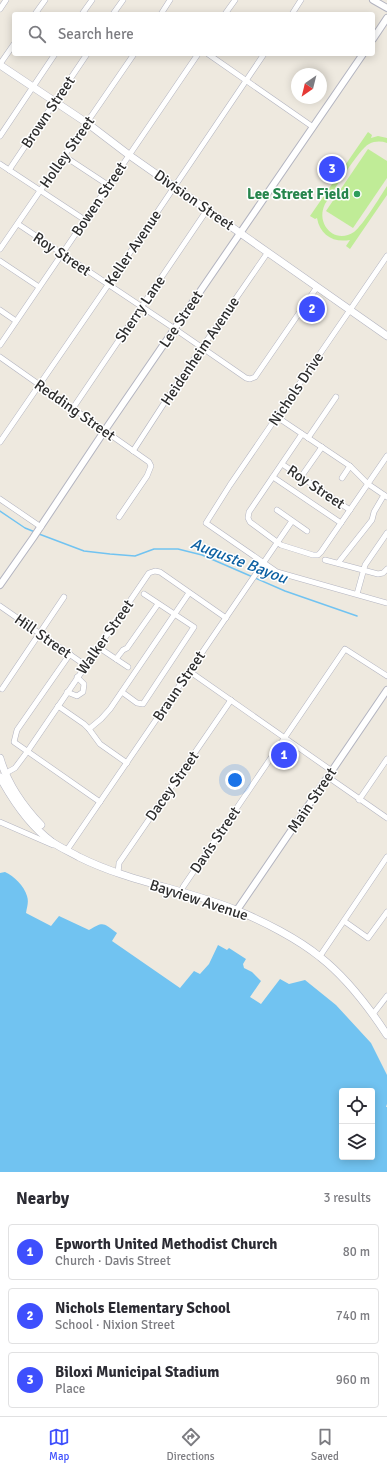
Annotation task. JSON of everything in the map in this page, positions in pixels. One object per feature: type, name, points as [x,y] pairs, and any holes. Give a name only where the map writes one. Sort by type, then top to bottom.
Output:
[{"type":"main road","name":"Division Street","points":[[0,64],[32,88],[86,123],[129,155],[387,336]]},
{"type":"main road","points":[[0,758],[6,789],[23,813],[52,842],[67,850]]},
{"type":"main road","name":"Bayview Avenue","points":[[67,850],[93,864],[237,910],[264,923],[320,956],[345,980],[373,1014],[387,1035]]},
{"type":"street","points":[[0,9],[6,0]]},
{"type":"street","points":[[36,12],[45,0]]},
{"type":"street","points":[[83,12],[92,0]]},
{"type":"street","points":[[114,12],[123,0]]},
{"type":"street","points":[[162,12],[170,0]]},
{"type":"street","points":[[226,12],[235,0]]},
{"type":"street","points":[[293,12],[301,0]]},
{"type":"street","points":[[373,0],[387,8]]},
{"type":"street","points":[[375,36],[387,18]]},
{"type":"street","points":[[0,64],[12,47]]},
{"type":"street","points":[[0,136],[54,56]]},
{"type":"street","name":"Brown Street","points":[[9,170],[86,56]]},
{"type":"street","name":"Holley Street","points":[[0,249],[133,56]]},
{"type":"street","name":"Bowen Street","points":[[0,344],[197,56]]},
{"type":"street","points":[[211,56],[313,127]]},
{"type":"street","name":"Keller Avenue","points":[[0,442],[175,187],[263,56]]},
{"type":"street","name":"Lee Street","points":[[0,585],[362,56]]},
{"type":"street","points":[[64,156],[108,185]]},
{"type":"street","points":[[0,164],[85,220]]},
{"type":"street","name":"Sherry Lane","points":[[73,408],[207,210]]},
{"type":"street","name":"Roy Street","points":[[18,224],[246,378],[255,377],[318,287]]},
{"type":"street","name":"Heidenheim Avenue","points":[[133,451],[202,347],[268,252]]},
{"type":"street","name":"Nichols Drive","points":[[264,564],[206,523],[387,256]]},
{"type":"street","points":[[0,261],[39,287]]},
{"type":"street","points":[[0,310],[16,321]]},
{"type":"street","name":"Redding Street","points":[[0,357],[145,458],[151,464],[147,476],[119,517]]},
{"type":"street","points":[[308,438],[336,397]]},
{"type":"street","points":[[277,417],[350,466],[368,484],[386,496],[374,512],[372,520],[338,563]]},
{"type":"street","points":[[302,434],[249,512],[248,518],[250,522],[277,543],[288,548],[313,555],[318,555],[321,552],[387,456]]},
{"type":"street","points":[[301,477],[322,447]]},
{"type":"street","name":"Roy Street","points":[[282,464],[350,510]]},
{"type":"street","points":[[342,478],[350,466]]},
{"type":"street","points":[[273,477],[341,523]]},
{"type":"street","points":[[0,499],[40,528]]},
{"type":"street","points":[[277,510],[307,531]]},
{"type":"street","name":"Braun Street","points":[[67,850],[292,521]]},
{"type":"street","points":[[357,594],[367,562],[387,532]]},
{"type":"street","points":[[325,560],[364,569],[378,574],[383,573],[387,569]]},
{"type":"street","points":[[264,564],[280,574],[387,603]]},
{"type":"street","name":"Walker Street","points":[[3,775],[15,768],[27,752],[149,573],[156,571],[160,572],[226,618]]},
{"type":"street","points":[[89,729],[106,714],[189,593]]},
{"type":"street","points":[[122,692],[140,704],[145,702],[194,627],[144,594]]},
{"type":"street","points":[[2,689],[64,597]]},
{"type":"street","points":[[116,659],[123,650],[127,648],[158,604]]},
{"type":"street","name":"Hill Street","points":[[0,606],[85,665]]},
{"type":"street","points":[[98,647],[128,667]]},
{"type":"street","name":"Davis Street","points":[[180,893],[182,887],[345,649],[387,676]]},
{"type":"street","points":[[70,654],[16,734],[14,742],[100,802]]},
{"type":"street","points":[[189,670],[284,737],[330,774],[359,800],[387,818]]},
{"type":"street","points":[[67,692],[77,696],[83,692],[84,684],[77,677]]},
{"type":"street","name":"Main Street","points":[[237,910],[387,690]]},
{"type":"street","name":"Dacey Street","points":[[118,873],[118,867],[123,857],[231,700]]},
{"type":"street","points":[[58,706],[89,729],[100,744],[127,763]]},
{"type":"street","points":[[359,800],[387,759]]},
{"type":"street","name":"Bayview Avenue","points":[[0,822],[67,850]]},
{"type":"street","points":[[320,956],[387,857]]},
{"type":"street","points":[[344,921],[368,938],[387,912]]},
{"type":"street","points":[[373,1014],[387,996]]},
{"type":"green space","points":[[368,132],[372,135],[371,138],[378,136],[387,138],[387,143],[376,142],[369,144],[359,154],[325,204],[323,211],[323,219],[329,230],[340,236],[347,235],[354,232],[358,228],[387,186],[387,195],[350,249],[346,246],[350,240],[338,240],[328,236],[321,229],[317,218],[315,219],[310,216]]},
{"type":"green space","name":"Lee Street Field","points":[[368,149],[387,161],[387,178],[353,228],[326,211]]},
{"type":"water","points":[[5,872],[8,874],[24,889],[28,900],[26,913],[51,926],[59,916],[89,930],[101,924],[106,925],[117,933],[112,941],[180,988],[194,971],[200,974],[209,964],[218,945],[227,950],[229,948],[246,959],[243,964],[244,968],[252,972],[261,981],[250,997],[261,1004],[280,979],[289,984],[305,980],[336,1005],[371,1043],[387,1075],[387,1172],[0,1172],[0,873]]},
{"type":"waterway","name":"Auguste Bayou","points":[[0,511],[25,528],[35,532]]},
{"type":"waterway","name":"Auguste Bayou","points":[[39,534],[84,551],[135,556],[154,549],[178,549],[202,555],[285,591],[357,616]]},
{"type":"place","name":"Biloxi Municipal Stadium","points":[[332,169]]},
{"type":"place","name":"Lee Street Field","points":[[357,194]]},
{"type":"place","name":"Nichols Elementary School","points":[[312,309]]},
{"type":"place","name":"Epworth United Methodist Church","points":[[284,755]]}]
